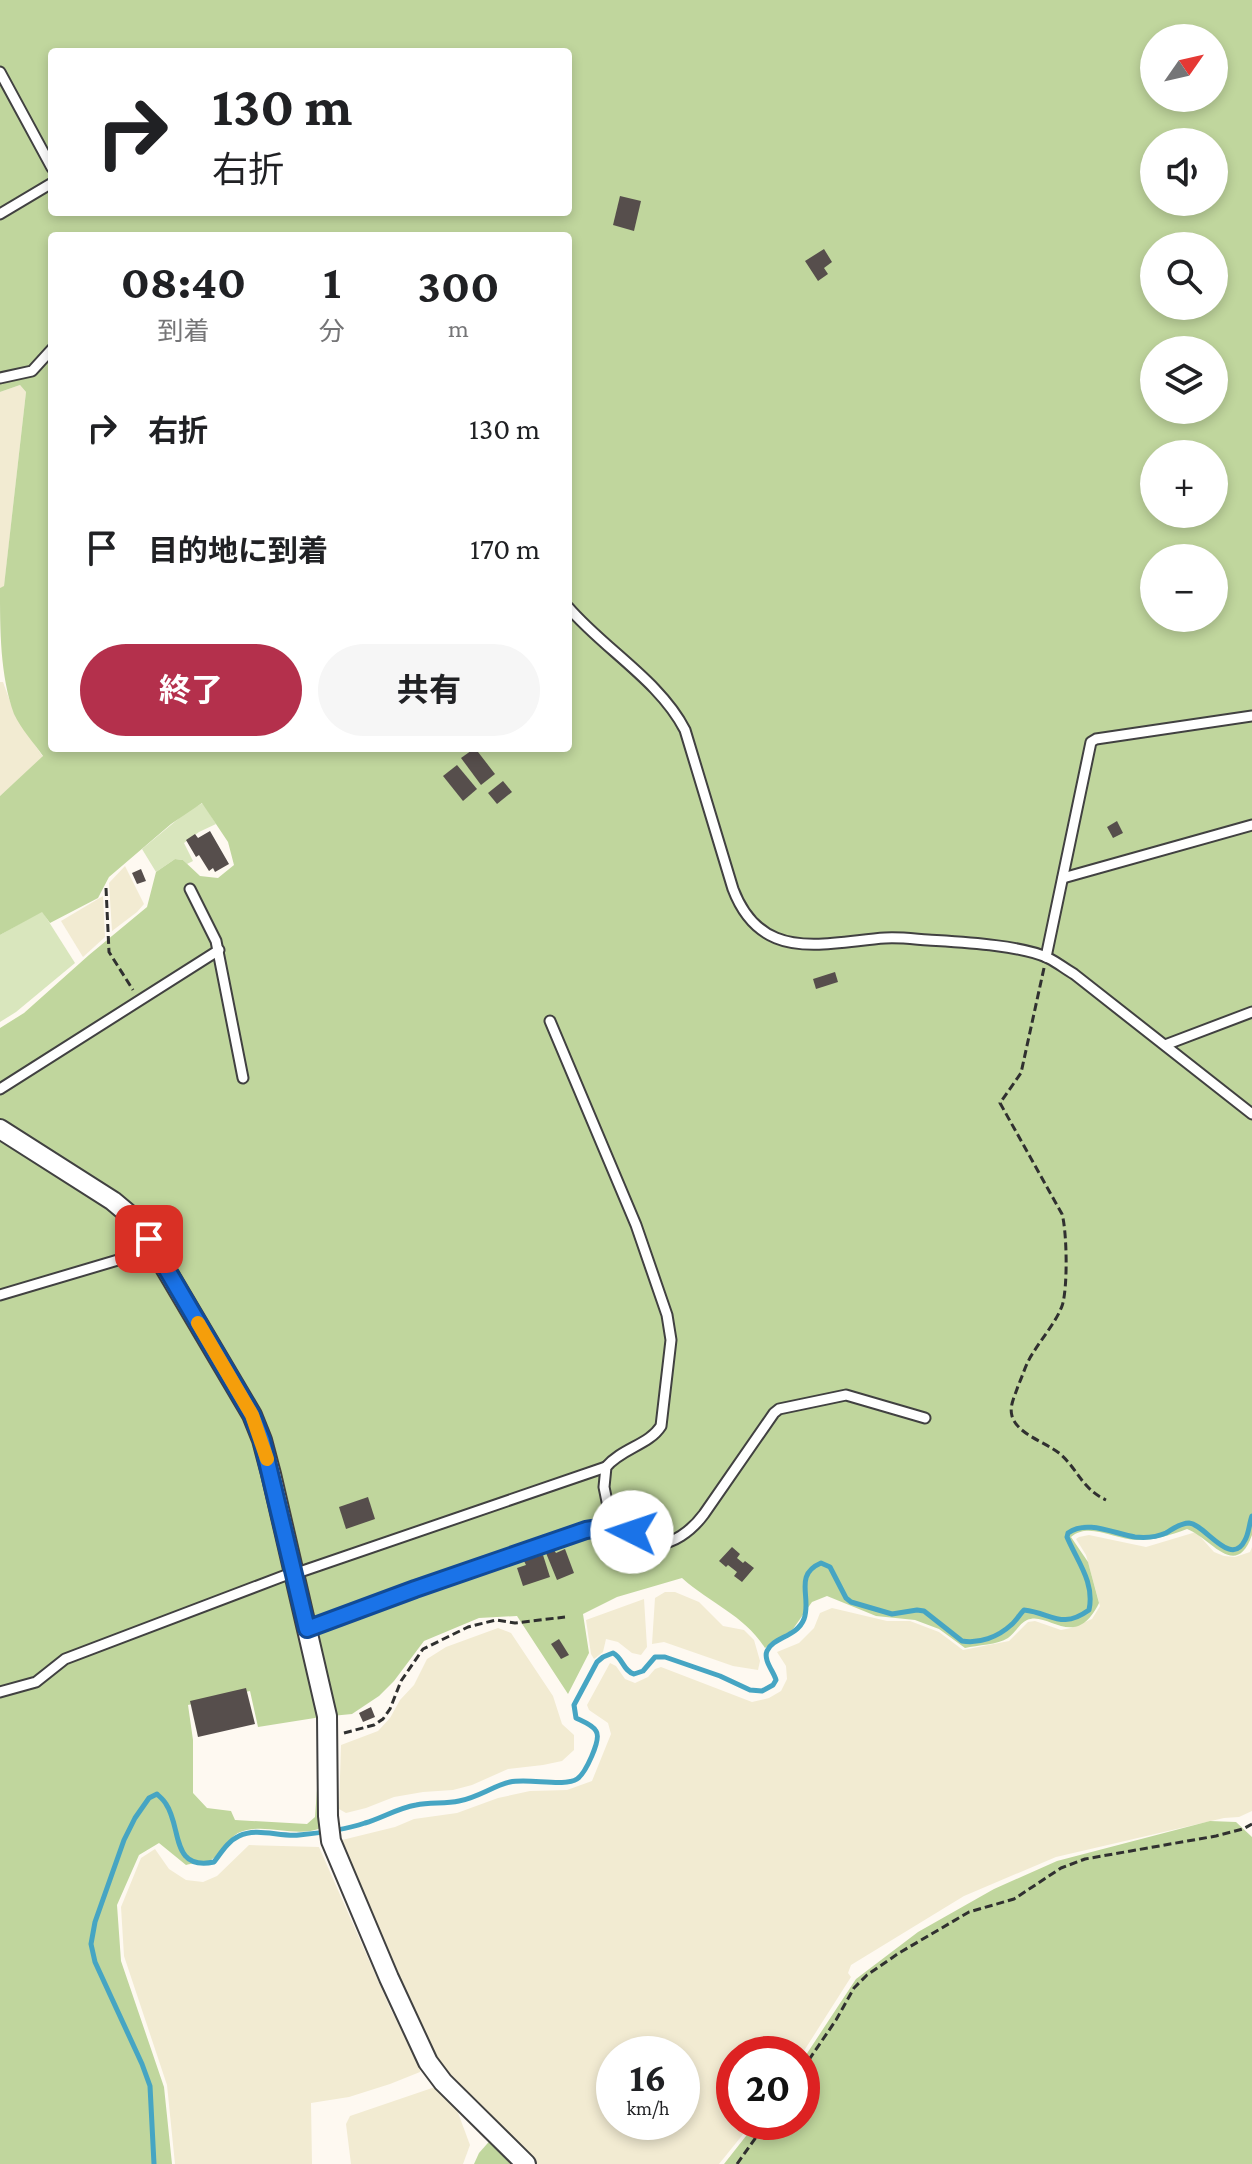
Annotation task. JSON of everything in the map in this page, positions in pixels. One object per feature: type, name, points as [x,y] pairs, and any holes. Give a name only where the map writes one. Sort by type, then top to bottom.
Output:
[{"type":"street","points":[[0,1129],[113,1201],[138,1222],[252,1415],[271,1474],[327,1716],[331,1841],[428,2062],[443,2082],[526,2164]]},
{"type":"lane","points":[[0,72],[48,161]]},
{"type":"lane","points":[[0,214],[48,185]]},
{"type":"lane","points":[[0,378],[32,371],[48,353]]},
{"type":"lane","points":[[572,611],[657,692],[678,718],[685,730],[733,889],[747,917],[760,928],[776,938],[806,944],[890,938],[968,943],[1046,957],[1074,974],[1252,1114]]},
{"type":"lane","points":[[1046,957],[1091,742],[1252,716]]},
{"type":"lane","points":[[1063,878],[1252,825]]},
{"type":"lane","points":[[190,889],[219,950],[243,1078]]},
{"type":"lane","points":[[0,1089],[219,950]]},
{"type":"lane","points":[[1165,1045],[1252,1012]]},
{"type":"lane","points":[[0,1692],[36,1682],[65,1659],[294,1573],[606,1467],[624,1451],[656,1433],[661,1426],[671,1340],[667,1315],[645,1247],[550,1021]]},
{"type":"lane","points":[[0,1295],[155,1249]]},
{"type":"lane","points":[[307,1629],[586,1530],[612,1526],[632,1532],[649,1543],[661,1544],[684,1534],[695,1526],[779,1409],[846,1395],[925,1418]]},
{"type":"lane","points":[[606,1467],[604,1487],[612,1526]]},
{"type":"path","points":[[106,888],[109,952],[139,1000]]},
{"type":"path","points":[[1046,957],[1021,1073],[1000,1103],[1062,1214],[1066,1234],[1064,1293],[1063,1304],[1030,1356],[1012,1403],[1012,1415],[1017,1426],[1066,1459],[1089,1491],[1106,1500]]},
{"type":"path","points":[[328,1733],[362,1729],[383,1719],[401,1681],[423,1649],[468,1627],[496,1620],[515,1623],[565,1617]]},
{"type":"path","points":[[820,2044],[854,1988],[867,1975],[969,1912],[1014,1899],[1061,1868],[1085,1859],[1216,1836],[1252,1824]]},
{"type":"path","points":[[737,2164],[754,2140]]},
{"type":"shaded area","points":[[20,385],[26,392],[4,587],[0,588],[0,392]]},
{"type":"shaded area","points":[[0,682],[3,682],[15,715],[43,757],[0,796]]},
{"type":"shaded area","points":[[125,866],[144,904],[112,931],[109,883]]},
{"type":"shaded area","points":[[103,896],[105,937],[83,957],[61,921]]},
{"type":"shaded area","points":[[1196,1532],[1214,1552],[1235,1557],[1250,1552],[1252,1547],[1252,1811],[1239,1817],[1056,1857],[964,1896],[851,1965],[848,1973],[851,1977],[813,2036],[716,2036],[716,2140],[738,2140],[719,2164],[534,2164],[439,2067],[380,1937],[342,1840],[414,1819],[457,1813],[498,1798],[530,1791],[567,1790],[592,1781],[611,1734],[608,1723],[589,1710],[587,1705],[610,1663],[625,1679],[635,1683],[661,1667],[752,1702],[781,1691],[787,1679],[786,1666],[777,1652],[799,1643],[814,1628],[820,1613],[832,1608],[887,1621],[910,1621],[939,1632],[963,1650],[1009,1641],[1028,1622],[1035,1621],[1061,1630],[1071,1628],[1092,1619],[1100,1606],[1086,1555],[1076,1539],[1089,1535],[1146,1547]]},
{"type":"shaded area","points":[[665,1592],[675,1592],[699,1602],[723,1626],[744,1630],[754,1640],[760,1661],[758,1670],[733,1666],[664,1642],[652,1644],[655,1598]]},
{"type":"shaded area","points":[[644,1599],[647,1647],[641,1655],[606,1639],[603,1652],[594,1659],[586,1620]]},
{"type":"shaded area","points":[[498,1628],[511,1633],[553,1696],[562,1724],[574,1735],[574,1750],[562,1761],[508,1769],[453,1790],[394,1797],[346,1813],[339,1809],[341,1745],[378,1731],[414,1685],[427,1659],[446,1647]]},
{"type":"shaded area","points":[[249,1845],[319,1847],[391,2010],[420,2064],[420,2072],[349,2097],[311,2103],[312,2164],[175,2164],[167,2085],[124,1956],[121,1907],[141,1858],[155,1849],[169,1869],[186,1880],[203,1882],[217,1876]]},
{"type":"shaded area","points":[[435,2087],[457,2110],[470,2145],[463,2164],[351,2164],[346,2124],[350,2116]]},
{"type":"green space","points":[[0,0],[1252,0],[1252,1535],[1246,1548],[1238,1555],[1230,1555],[1187,1529],[1163,1537],[1138,1540],[1095,1531],[1078,1533],[1071,1537],[1088,1562],[1099,1603],[1090,1617],[1081,1625],[1071,1627],[1035,1618],[1022,1623],[1004,1640],[965,1648],[939,1629],[915,1620],[876,1616],[827,1596],[812,1602],[793,1629],[765,1648],[737,1618],[682,1578],[617,1597],[583,1614],[589,1653],[568,1694],[517,1616],[479,1618],[424,1641],[394,1681],[379,1696],[352,1714],[258,1727],[250,1691],[188,1705],[193,1740],[193,1793],[207,1808],[231,1811],[235,1820],[307,1824],[315,1817],[318,1776],[322,1776],[321,1828],[300,1832],[248,1830],[234,1836],[211,1860],[186,1865],[159,1843],[139,1855],[117,1905],[121,1961],[164,2087],[172,2164],[0,2164],[0,1028],[24,1013],[147,907],[156,872],[175,859],[183,860],[200,876],[218,878],[234,865],[228,842],[202,803],[171,824],[109,877],[98,898],[50,923],[42,912],[0,935],[0,796],[43,756],[14,714],[3,668],[1,636],[0,588],[4,586],[26,392],[20,385],[0,392]]},
{"type":"green space","points":[[203,803],[216,824],[184,843],[193,861],[187,864],[175,859],[156,872],[142,849],[189,810]]},
{"type":"green space","points":[[42,911],[75,963],[0,1022],[0,935]]},
{"type":"green space","points":[[1210,1821],[1236,1822],[1252,1837],[1252,2164],[724,2164],[743,2140],[820,2140],[818,2036],[856,1979],[918,1932],[994,1889],[1057,1861]]},
{"type":"green space","points":[[494,2136],[522,2164],[474,2164]]},
{"type":"building","points":[[620,196],[641,201],[634,231],[613,225]]},
{"type":"building","points":[[824,249],[832,262],[824,268],[828,274],[818,281],[805,261]]},
{"type":"building","points":[[469,752],[478,752],[495,774],[481,785],[461,758]]},
{"type":"building","points":[[457,765],[477,789],[463,801],[443,776]]},
{"type":"building","points":[[503,781],[512,792],[497,804],[488,793]]},
{"type":"building","points":[[1117,821],[1123,833],[1113,838],[1107,827]]},
{"type":"building","points":[[210,831],[229,864],[215,872],[213,868],[209,871],[199,855],[196,857],[186,840],[195,834],[198,838]]},
{"type":"building","points":[[141,869],[146,881],[137,884],[132,873]]},
{"type":"building","points":[[835,972],[838,982],[816,989],[813,979]]},
{"type":"building","points":[[368,1497],[375,1519],[346,1529],[339,1507]]},
{"type":"building","points":[[732,1547],[740,1554],[737,1558],[754,1568],[742,1582],[734,1576],[737,1572],[719,1561]]},
{"type":"building","points":[[565,1549],[574,1573],[557,1580],[546,1553]]},
{"type":"building","points":[[543,1555],[550,1577],[523,1586],[517,1568],[526,1565],[524,1561]]},
{"type":"building","points":[[559,1639],[569,1655],[561,1659],[551,1644]]},
{"type":"building","points":[[246,1688],[255,1724],[198,1737],[190,1701]]},
{"type":"building","points":[[371,1707],[375,1717],[363,1722],[359,1713]]},
{"type":"waterway","points":[[154,2164],[150,2086],[95,1962],[91,1944],[95,1922],[124,1840],[149,1798],[157,1794],[164,1801],[184,1854],[200,1863],[214,1862],[231,1841],[246,1833],[291,1835],[332,1831],[365,1823],[409,1806],[466,1799],[510,1782],[571,1781],[584,1771],[597,1741],[595,1729],[576,1718],[574,1705],[597,1662],[613,1653],[634,1674],[643,1671],[655,1657],[665,1657],[750,1690],[762,1691],[776,1680],[767,1651],[801,1625],[806,1611],[805,1580],[821,1563],[830,1567],[851,1602],[892,1614],[924,1611],[962,1641],[975,1641],[1000,1633],[1024,1610],[1064,1620],[1089,1610],[1090,1590],[1067,1537],[1076,1529],[1092,1527],[1147,1537],[1189,1523],[1225,1548],[1233,1550],[1245,1540],[1252,1516]]},
{"type":"slow traffic","points":[[198,1323],[252,1415],[267,1459]]},
{"type":"route","points":[[149,1239],[252,1415],[271,1474],[307,1629],[586,1530],[612,1526],[632,1532]]}]
